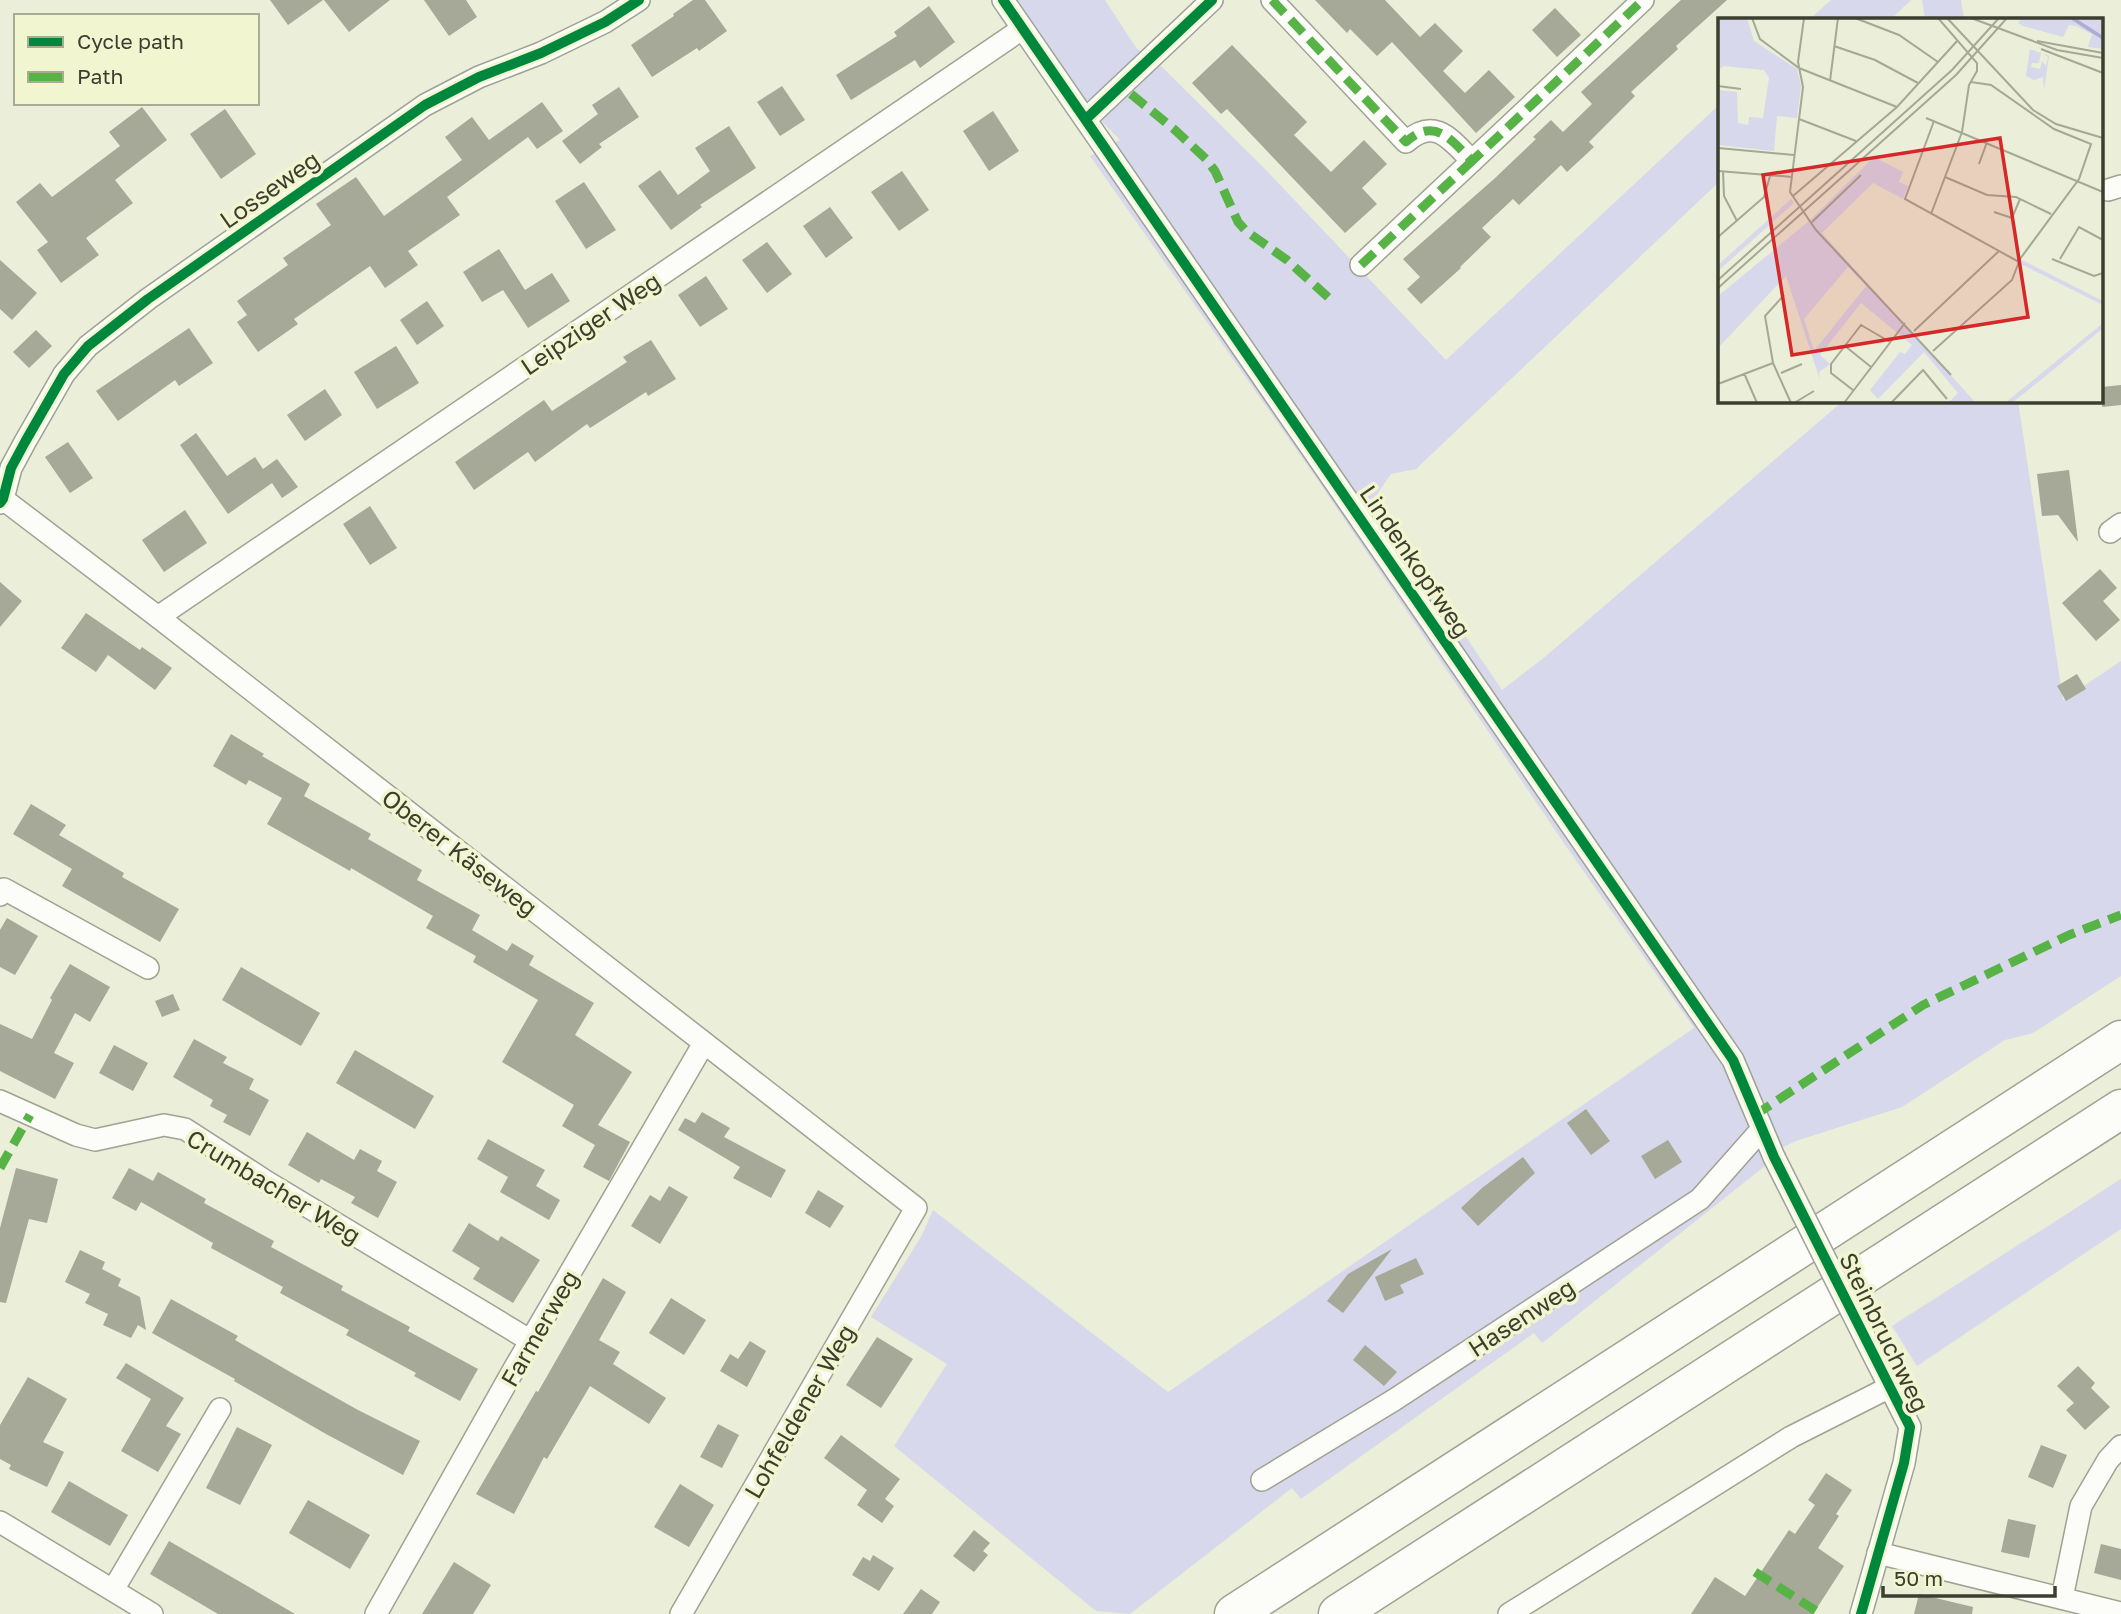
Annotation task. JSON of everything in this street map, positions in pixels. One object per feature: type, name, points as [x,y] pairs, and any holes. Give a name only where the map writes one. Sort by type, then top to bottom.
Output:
[{"type":"highway","points":[[1234,1614],[2121,1040]]},
{"type":"highway","points":[[1338,1614],[2121,1109]]},
{"type":"street","name":"Losseweg","points":[[2,501],[11,468],[25,442],[64,374],[88,346],[148,299],[425,105],[479,77],[595,28],[639,0]]},
{"type":"street","name":"Lindenkopfweg","points":[[1003,0],[1733,1060],[1774,1157]]},
{"type":"street","points":[[1086,119],[1212,0]]},
{"type":"street","points":[[1272,0],[1406,142],[1415,134],[1427,130],[1441,132],[1472,161]]},
{"type":"street","points":[[1361,265],[1643,0]]},
{"type":"street","name":"Leipziger Weg","points":[[158,617],[1022,29]]},
{"type":"street","name":"Oberer Käseweg","points":[[2,501],[158,617],[916,1208]]},
{"type":"street","points":[[0,895],[4,889],[148,968]]},
{"type":"street","name":"Farmerweg","points":[[376,1614],[704,1043]]},
{"type":"street","name":"Crumbacher Weg","points":[[0,1101],[76,1135],[95,1140],[164,1125],[185,1129],[267,1182],[531,1341]]},
{"type":"street","name":"Hasenweg","points":[[1262,1480],[1394,1400],[1700,1199],[1761,1130]]},
{"type":"street","name":"Steinbruchweg","points":[[1774,1157],[1910,1427],[1904,1463],[1861,1614]]},
{"type":"street","name":"Lohfeldener Weg","points":[[681,1614],[916,1208]]},
{"type":"street","points":[[1509,1614],[1791,1437],[1890,1387]]},
{"type":"street","points":[[113,1590],[220,1409]]},
{"type":"street","points":[[2062,1598],[2081,1506],[2108,1460],[2121,1446]]},
{"type":"street","points":[[0,1522],[152,1614]]},
{"type":"street","points":[[1878,1553],[2121,1613]]},
{"type":"shaded area","points":[[1014,0],[1105,0],[1137,49],[1152,57],[1265,169],[1446,360],[1718,106],[1718,183],[1416,469],[1391,474],[1373,500],[1502,690],[1546,656],[1842,402],[2018,402],[2063,700],[2121,661],[2121,976],[2033,1033],[2005,1040],[1902,1107],[1783,1147],[1765,1166],[1542,1343],[1534,1333],[1301,1499],[1292,1488],[1130,1614],[1096,1611],[894,1446],[947,1364],[871,1317],[922,1235],[933,1210],[1168,1392],[1694,1028],[1570,852],[1315,476],[1090,156],[1120,140],[1086,105]]},
{"type":"shaded area","points":[[1831,0],[1911,0],[1892,18],[1811,18]]},
{"type":"shaded area","points":[[1922,0],[1961,0],[1964,18],[1925,18]]},
{"type":"shaded area","points":[[2121,1179],[2121,1229],[1917,1366],[1892,1326]]},
{"type":"building","points":[[270,0],[323,0],[288,25]]},
{"type":"building","points":[[324,0],[390,0],[349,32]]},
{"type":"building","points":[[424,0],[466,0],[477,17],[449,36]]},
{"type":"building","points":[[693,0],[705,0],[727,31],[699,51],[697,48],[652,77],[631,45]]},
{"type":"building","points":[[1315,0],[1385,0],[1420,37],[1435,23],[1463,51],[1443,71],[1465,93],[1489,70],[1515,97],[1476,133],[1392,42],[1377,56],[1350,29],[1347,33]]},
{"type":"building","points":[[1681,0],[1727,0],[1631,92],[1635,96],[1589,142],[1594,147],[1567,172],[1561,165],[1519,205],[1513,199],[1482,228],[1491,237],[1421,304],[1407,289],[1420,277],[1403,259],[1494,179],[1536,139],[1533,137],[1551,120],[1563,132],[1592,104],[1581,92]]},
{"type":"building","points":[[929,6],[955,42],[920,68],[915,60],[851,100],[836,75],[897,36],[894,32]]},
{"type":"building","points":[[1555,8],[1581,35],[1557,57],[1532,30]]},
{"type":"building","points":[[1232,45],[1307,122],[1294,135],[1331,172],[1364,140],[1387,164],[1362,188],[1377,204],[1345,233],[1227,109],[1221,114],[1192,83]]},
{"type":"building","points":[[782,86],[805,120],[780,136],[757,102]]},
{"type":"building","points":[[619,87],[639,117],[599,144],[602,147],[580,164],[562,141],[598,114],[592,105]]},
{"type":"building","points":[[542,102],[563,131],[537,149],[528,137],[447,197],[460,215],[408,251],[418,265],[385,288],[370,266],[294,319],[298,324],[258,352],[237,322],[247,315],[237,301],[288,265],[283,258],[331,225],[316,204],[356,177],[384,216],[462,160],[445,137],[472,117],[489,140]]},
{"type":"building","points":[[142,107],[167,140],[115,180],[133,203],[86,238],[99,255],[61,283],[37,250],[48,242],[16,202],[40,183],[52,197],[120,146],[109,132]]},
{"type":"building","points":[[225,109],[256,154],[221,179],[190,134]]},
{"type":"building","points":[[993,111],[1019,151],[989,171],[963,131]]},
{"type":"building","points":[[729,126],[756,168],[700,205],[702,207],[671,230],[638,186],[660,170],[678,195],[710,171],[695,148]]},
{"type":"building","points":[[902,171],[929,210],[899,231],[871,192]]},
{"type":"building","points":[[584,182],[616,230],[586,249],[555,201]]},
{"type":"building","points":[[830,207],[853,238],[826,258],[803,226]]},
{"type":"building","points":[[767,242],[792,274],[767,293],[742,260]]},
{"type":"building","points":[[499,249],[525,290],[552,273],[570,301],[528,328],[503,290],[482,302],[463,272]]},
{"type":"building","points":[[0,260],[37,293],[12,320],[0,309]]},
{"type":"building","points":[[706,276],[728,309],[700,327],[678,295]]},
{"type":"building","points":[[427,301],[444,326],[417,345],[400,320]]},
{"type":"building","points":[[189,328],[213,363],[179,386],[175,380],[118,421],[96,391]]},
{"type":"building","points":[[36,330],[52,346],[29,368],[13,352]]},
{"type":"building","points":[[651,340],[676,379],[648,396],[646,392],[590,428],[587,424],[535,462],[528,452],[474,490],[455,462],[544,400],[552,411],[627,362],[623,357]]},
{"type":"building","points":[[396,346],[419,383],[377,409],[354,372]]},
{"type":"building","points":[[2121,385],[2121,405],[2102,407],[2104,387]]},
{"type":"building","points":[[325,389],[342,415],[305,441],[287,415]]},
{"type":"building","points":[[196,433],[227,476],[255,457],[263,469],[277,459],[298,487],[282,498],[272,483],[228,514],[180,445]]},
{"type":"building","points":[[68,442],[93,478],[70,493],[45,457]]},
{"type":"building","points":[[2069,470],[2078,542],[2058,515],[2042,516],[2037,474]]},
{"type":"building","points":[[370,506],[397,548],[370,565],[343,524]]},
{"type":"building","points":[[185,510],[207,543],[164,572],[142,540]]},
{"type":"building","points":[[2100,569],[2117,588],[2103,601],[2120,620],[2096,641],[2062,603]]},
{"type":"building","points":[[0,582],[22,601],[0,627]]},
{"type":"building","points":[[86,613],[172,668],[155,690],[108,655],[96,672],[61,648]]},
{"type":"building","points":[[2077,674],[2086,689],[2066,701],[2057,686]]},
{"type":"building","points":[[231,734],[310,784],[304,796],[371,834],[368,839],[422,870],[417,880],[480,915],[472,930],[507,951],[512,943],[534,956],[529,965],[594,1003],[575,1035],[632,1072],[598,1125],[630,1142],[609,1181],[583,1167],[595,1145],[562,1126],[574,1105],[502,1062],[538,1000],[473,962],[476,956],[426,928],[433,916],[351,868],[350,871],[267,824],[282,798],[249,780],[246,785],[213,766]]},
{"type":"building","points":[[31,804],[66,825],[59,835],[124,873],[122,877],[179,909],[160,942],[62,886],[72,869],[13,834]]},
{"type":"building","points":[[7,918],[38,936],[15,975],[0,967],[0,930]]},
{"type":"building","points":[[70,964],[110,987],[90,1022],[75,1013],[54,1053],[74,1063],[55,1099],[0,1071],[0,1024],[32,1039],[52,1000],[50,998]]},
{"type":"building","points":[[241,967],[320,1013],[301,1046],[222,1000]]},
{"type":"building","points":[[173,994],[180,1010],[162,1017],[155,1001]]},
{"type":"building","points":[[194,1039],[227,1057],[223,1063],[254,1079],[249,1089],[269,1100],[250,1136],[223,1122],[227,1115],[210,1106],[213,1100],[173,1077]]},
{"type":"building","points":[[114,1045],[148,1063],[133,1091],[99,1073]]},
{"type":"building","points":[[355,1050],[434,1096],[415,1129],[336,1083]]},
{"type":"building","points":[[1586,1109],[1610,1141],[1591,1155],[1567,1123]]},
{"type":"building","points":[[702,1112],[730,1128],[724,1137],[786,1170],[771,1198],[733,1178],[740,1167],[678,1130],[685,1118],[695,1123]]},
{"type":"building","points":[[307,1132],[354,1160],[360,1149],[382,1161],[377,1171],[397,1182],[378,1218],[351,1203],[355,1197],[321,1179],[319,1183],[288,1165]]},
{"type":"building","points":[[488,1139],[545,1170],[536,1186],[560,1200],[549,1220],[500,1192],[508,1177],[477,1159]]},
{"type":"building","points":[[1668,1140],[1682,1162],[1655,1179],[1641,1156]]},
{"type":"building","points":[[1523,1157],[1535,1173],[1478,1226],[1461,1208],[1482,1188]]},
{"type":"building","points":[[16,1168],[58,1179],[47,1223],[29,1219],[6,1303],[0,1302],[0,1228]]},
{"type":"building","points":[[129,1168],[153,1181],[158,1172],[206,1199],[204,1203],[274,1241],[271,1247],[343,1286],[341,1290],[410,1327],[408,1331],[478,1369],[460,1401],[414,1376],[416,1373],[346,1335],[349,1330],[280,1293],[283,1287],[211,1248],[213,1243],[141,1202],[136,1211],[112,1198]]},
{"type":"building","points":[[669,1186],[688,1197],[660,1244],[631,1226],[650,1195],[660,1201]]},
{"type":"building","points":[[818,1190],[844,1206],[830,1228],[805,1213]]},
{"type":"building","points":[[469,1223],[498,1241],[501,1236],[540,1260],[513,1303],[473,1279],[480,1268],[452,1251]]},
{"type":"building","points":[[1392,1249],[1343,1313],[1327,1301],[1348,1274]]},
{"type":"building","points":[[80,1250],[105,1262],[102,1269],[121,1279],[118,1286],[140,1297],[146,1330],[138,1325],[131,1338],[103,1325],[108,1314],[85,1303],[90,1294],[65,1282]]},
{"type":"building","points":[[1416,1258],[1424,1274],[1400,1285],[1404,1293],[1385,1301],[1375,1277]]},
{"type":"building","points":[[603,1278],[626,1292],[599,1340],[620,1352],[613,1364],[666,1398],[649,1424],[590,1386],[547,1459],[544,1457],[514,1514],[476,1494]]},
{"type":"building","points":[[671,1298],[706,1320],[684,1355],[649,1333]]},
{"type":"building","points":[[171,1299],[238,1336],[235,1340],[292,1373],[420,1441],[403,1475],[326,1434],[152,1333]]},
{"type":"building","points":[[877,1337],[913,1359],[881,1408],[846,1385]]},
{"type":"building","points":[[750,1341],[766,1351],[747,1387],[720,1371],[730,1354],[738,1359]]},
{"type":"building","points":[[1365,1345],[1397,1372],[1384,1386],[1353,1360]]},
{"type":"building","points":[[126,1363],[184,1398],[166,1426],[181,1434],[158,1472],[121,1451],[151,1399],[116,1378]]},
{"type":"building","points":[[2078,1366],[2095,1383],[2091,1388],[2110,1407],[2085,1430],[2066,1410],[2074,1403],[2057,1386]]},
{"type":"building","points":[[28,1377],[67,1399],[43,1442],[64,1452],[47,1487],[9,1469],[11,1465],[0,1459],[0,1425]]},
{"type":"building","points":[[718,1424],[739,1435],[722,1468],[700,1457]]},
{"type":"building","points":[[237,1427],[272,1445],[240,1505],[206,1488]]},
{"type":"building","points":[[841,1435],[900,1479],[885,1499],[894,1506],[882,1523],[857,1505],[867,1490],[824,1458]]},
{"type":"building","points":[[2041,1445],[2067,1455],[2053,1488],[2028,1477]]},
{"type":"building","points":[[1826,1473],[1852,1490],[1818,1548],[1844,1566],[1813,1614],[1691,1614],[1715,1577],[1745,1596],[1789,1530],[1795,1534],[1815,1505],[1808,1500]]},
{"type":"building","points":[[69,1481],[128,1515],[110,1546],[51,1512]]},
{"type":"building","points":[[680,1484],[714,1505],[689,1547],[654,1527]]},
{"type":"building","points":[[308,1500],[370,1535],[350,1569],[289,1533]]},
{"type":"building","points":[[2008,1519],[2036,1525],[2029,1558],[2001,1552]]},
{"type":"building","points":[[974,1530],[990,1543],[983,1551],[988,1555],[974,1572],[953,1556]]},
{"type":"building","points":[[169,1541],[295,1614],[218,1614],[150,1574]]},
{"type":"building","points":[[2101,1544],[2121,1549],[2121,1580],[2094,1573]]},
{"type":"building","points":[[873,1555],[894,1568],[879,1591],[852,1575],[863,1557],[870,1561]]},
{"type":"building","points":[[454,1562],[491,1585],[473,1614],[422,1614]]},
{"type":"building","points":[[921,1589],[940,1602],[932,1614],[903,1614]]},
{"type":"building","points":[[1919,1594],[1973,1607],[1972,1614],[1914,1614]]},
{"type":"marked path","points":[[1272,0],[1406,142],[1416,134],[1434,131],[1450,139],[1472,161],[1643,0]]},
{"type":"marked path","points":[[1131,94],[1206,159],[1215,171],[1238,222],[1246,231],[1287,260],[1330,299]]},
{"type":"marked path","points":[[1361,265],[1472,161]]},
{"type":"marked path","points":[[1755,1115],[1923,1005],[2069,935],[2121,915]]},
{"type":"marked path","points":[[0,1168],[30,1115]]},
{"type":"marked path","points":[[1755,1572],[1821,1614]]},
{"type":"cycle path","points":[[0,503],[11,468],[25,442],[64,374],[88,346],[148,299],[425,105],[479,77],[541,53],[605,22],[639,0]]},
{"type":"cycle path","points":[[1003,0],[1733,1060],[1774,1157],[1910,1427],[1904,1463],[1861,1614]]},
{"type":"cycle path","points":[[1086,119],[1212,0]]}]
